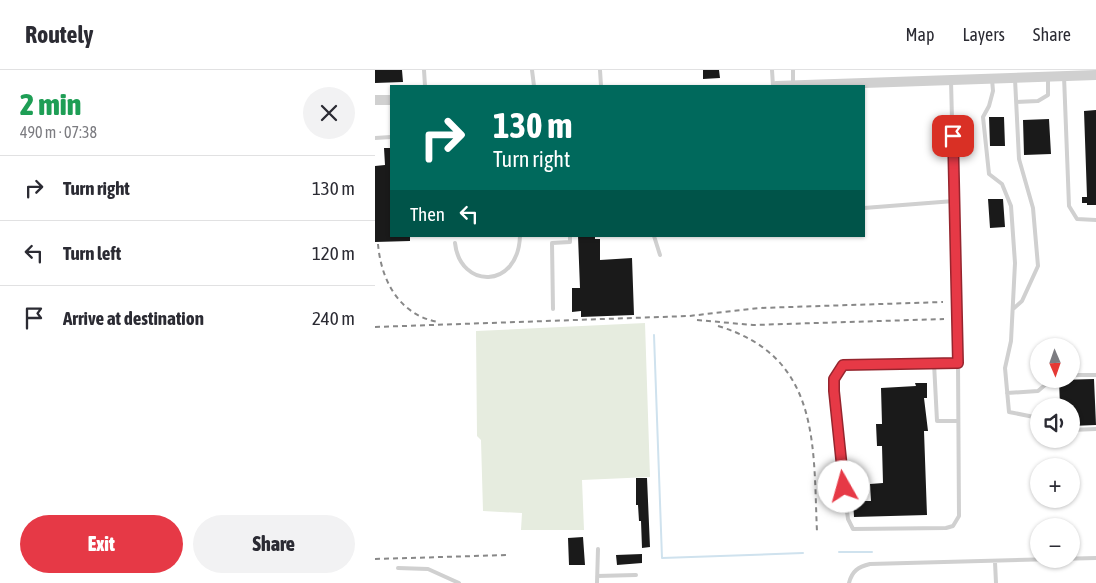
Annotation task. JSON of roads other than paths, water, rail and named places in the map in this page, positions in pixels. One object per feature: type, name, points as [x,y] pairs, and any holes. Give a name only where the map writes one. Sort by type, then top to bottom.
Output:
[{"type":"street","points":[[819,85],[951,80],[977,75],[992,79],[1048,77],[1071,74],[1096,75]]},
{"type":"street","points":[[375,100],[390,100]]},
{"type":"lane","points":[[424,70],[425,85]]},
{"type":"lane","points":[[532,70],[533,85]]},
{"type":"lane","points":[[600,70],[601,85]]},
{"type":"lane","points":[[773,70],[774,85]]},
{"type":"lane","points":[[793,70],[793,85]]},
{"type":"lane","points":[[1071,74],[1069,206],[1077,219],[1096,220]]},
{"type":"lane","points":[[1016,102],[1038,100],[1048,95],[1048,77]]},
{"type":"lane","points":[[1013,309],[1022,300],[1038,266],[1033,208],[1019,159],[1015,78]]},
{"type":"lane","points":[[992,79],[993,91],[989,106],[983,117],[986,154],[989,174],[1002,184],[1011,206],[1015,263],[1011,342],[1005,368],[1009,412],[1030,416]]},
{"type":"lane","points":[[951,80],[958,363],[959,516],[953,526],[853,529],[848,519],[837,434],[834,379],[837,371],[843,365],[958,363]]},
{"type":"lane","points":[[375,138],[390,137]]},
{"type":"lane","points":[[865,208],[954,201]]},
{"type":"lane","points":[[455,243],[457,255],[463,266],[484,277],[495,276],[503,274],[512,266],[520,247],[520,237]]},
{"type":"lane","points":[[553,309],[552,243],[570,242],[570,237]]},
{"type":"lane","points":[[654,237],[660,255]]},
{"type":"lane","points":[[934,364],[937,421],[959,421]]},
{"type":"lane","points":[[1080,375],[1096,375]]},
{"type":"lane","points":[[1007,393],[1038,391],[1042,388]]},
{"type":"lane","points":[[1080,430],[1096,429]]},
{"type":"lane","points":[[597,583],[598,549]]},
{"type":"lane","points":[[849,583],[851,575],[856,569],[870,564],[1096,558]]},
{"type":"lane","points":[[995,562],[996,583]]},
{"type":"lane","points":[[398,568],[428,569],[459,583]]},
{"type":"lane","points":[[597,576],[636,575]]},
{"type":"waterway","points":[[654,335],[662,558],[803,553]]},
{"type":"waterway","points":[[839,552],[872,552]]},
{"type":"railway","points":[[378,244],[383,270],[394,294],[413,312],[438,322]]},
{"type":"railway","points":[[375,327],[689,316],[759,308],[943,302]]},
{"type":"railway","points":[[697,320],[753,325],[944,319]]},
{"type":"railway","points":[[718,326],[752,340],[776,359],[794,382],[805,408],[811,437],[817,532]]},
{"type":"railway","points":[[375,559],[508,555]]}]
